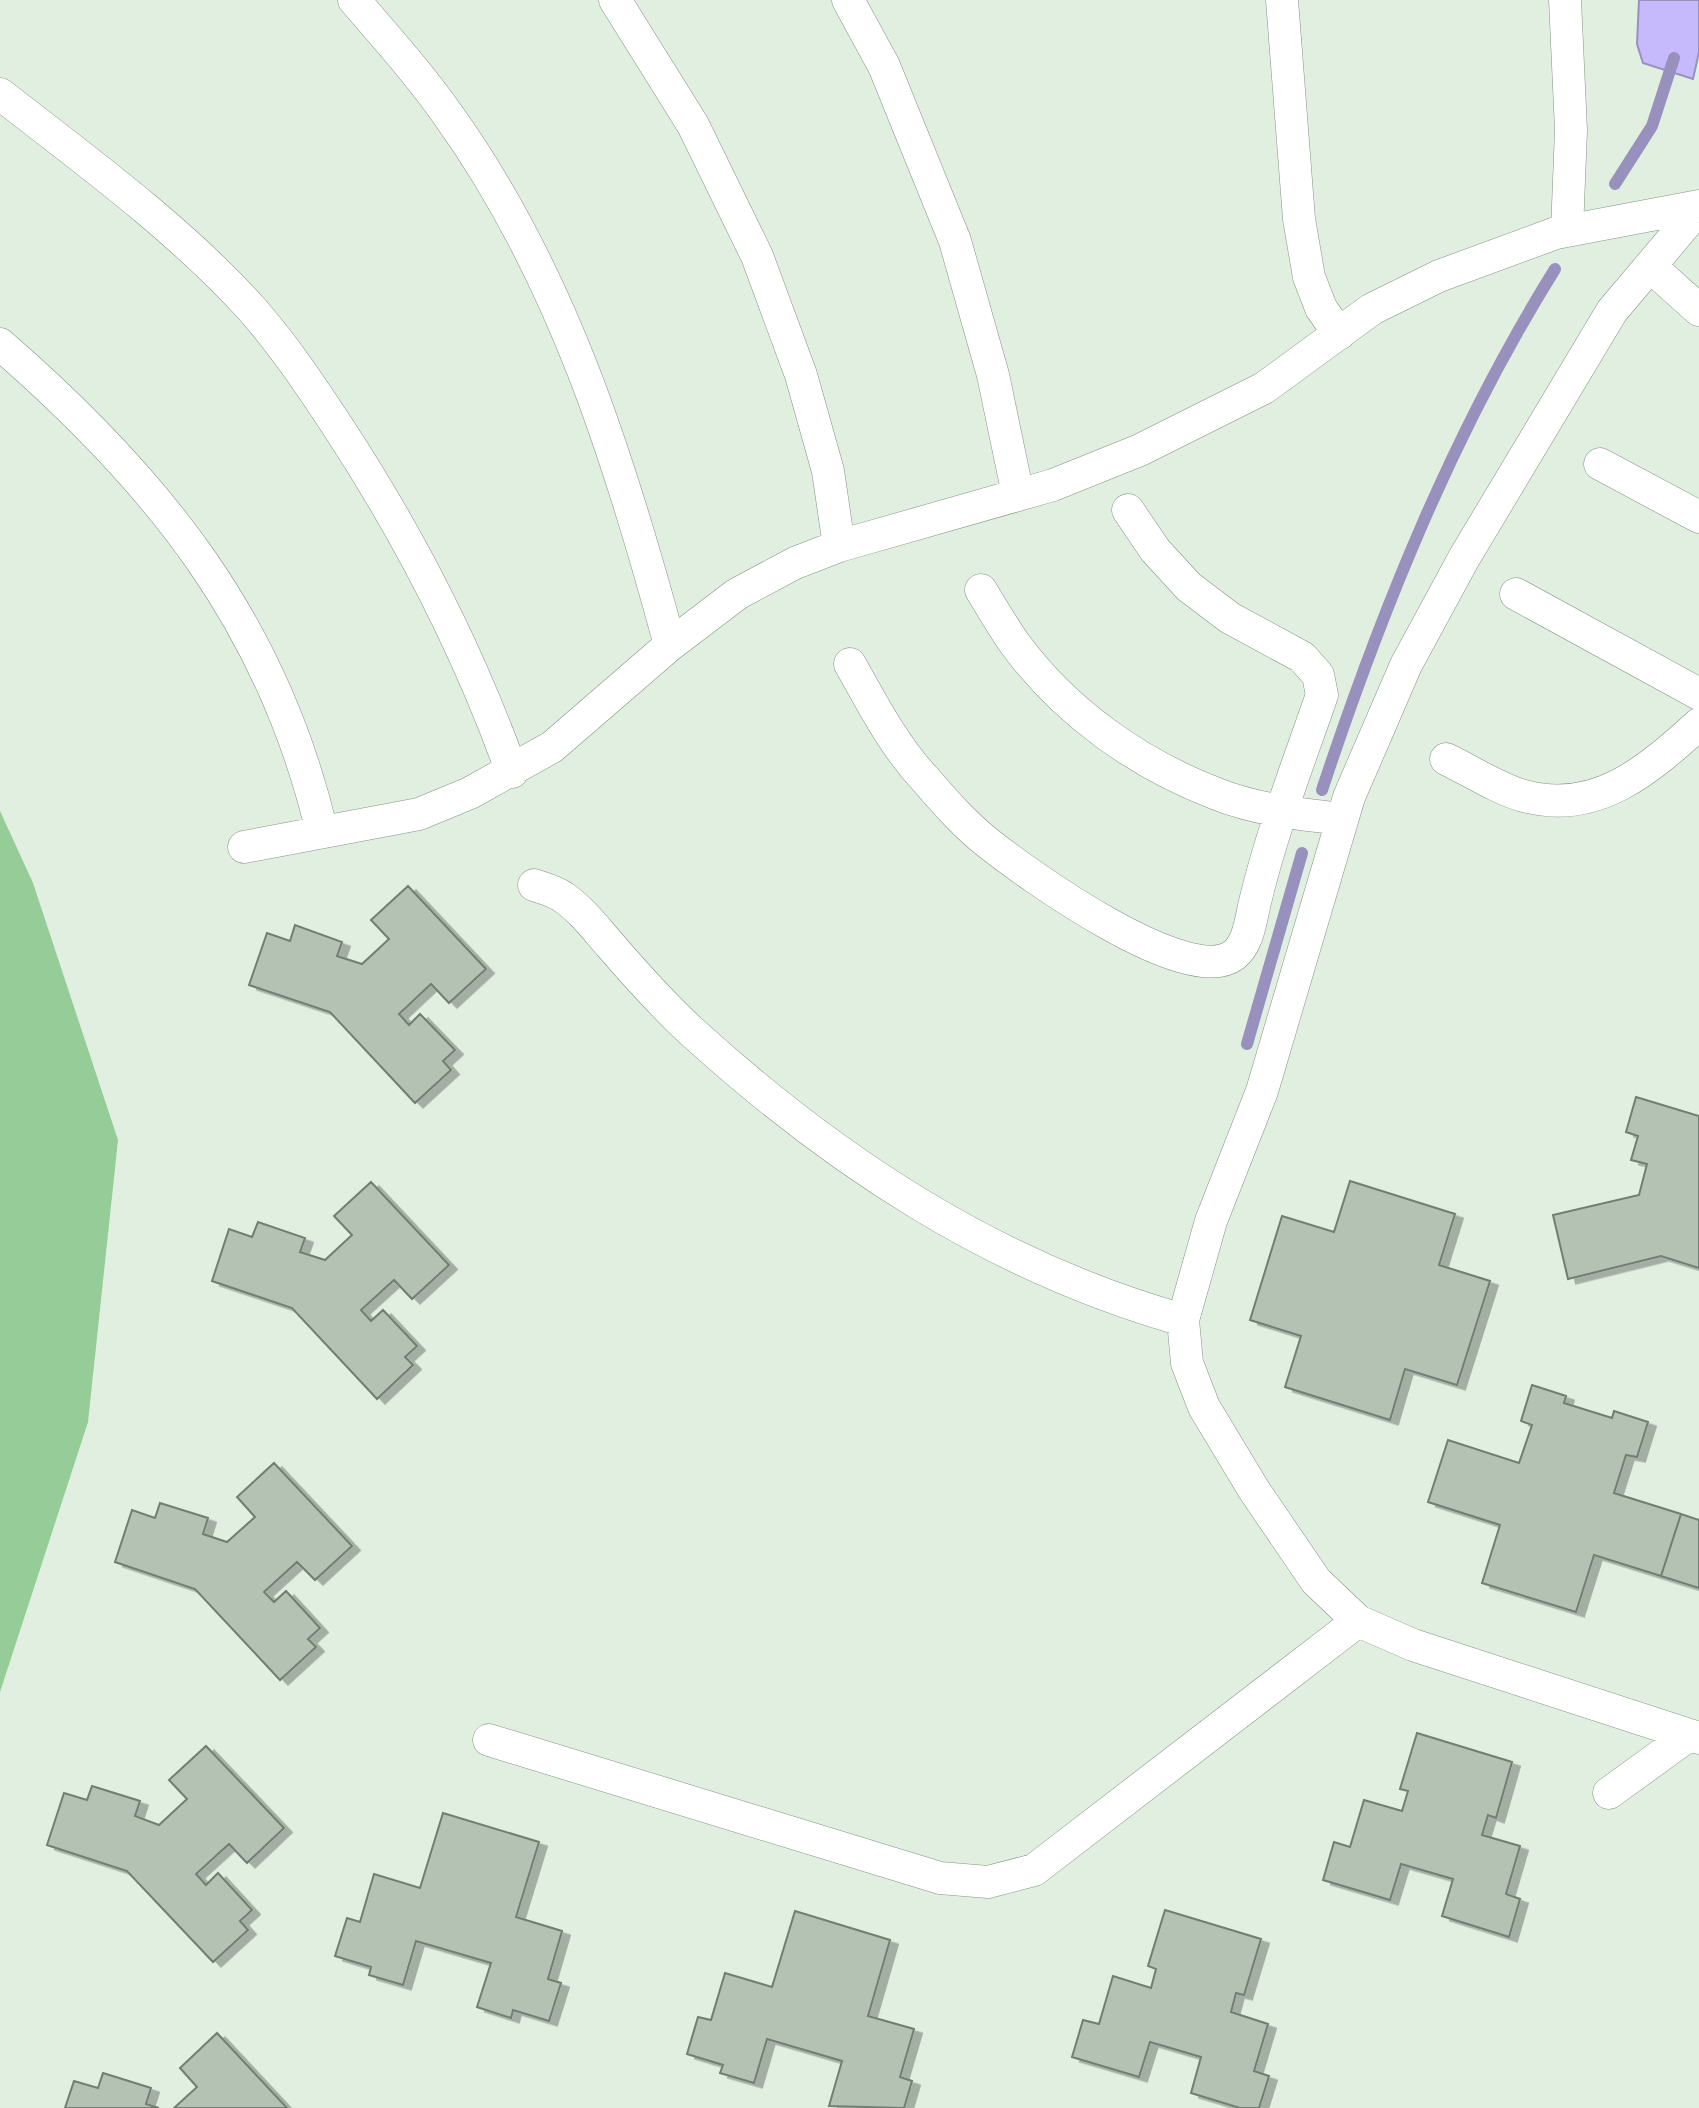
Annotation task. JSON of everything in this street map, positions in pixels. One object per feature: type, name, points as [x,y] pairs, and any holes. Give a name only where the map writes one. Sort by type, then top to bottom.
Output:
[{"type":"street","points":[[354,0],[449,116],[508,212],[552,295],[592,392],[624,486],[670,645]]},
{"type":"street","points":[[615,0],[693,125],[757,256],[802,375],[828,471],[839,547]]},
{"type":"street","points":[[848,0],[884,66],[955,240],[993,375],[1018,495]]},
{"type":"street","points":[[1282,0],[1292,160],[1301,231],[1309,277],[1321,308],[1339,334]]},
{"type":"street","points":[[1564,0],[1572,130],[1567,231]]},
{"type":"street","points":[[0,94],[174,235],[250,307],[305,378],[370,475],[433,587],[475,674],[512,772]]},
{"type":"street","points":[[244,846],[419,814],[512,772],[561,740],[670,645],[737,594],[795,563],[839,547],[1053,485],[1140,450],[1264,388],[1372,309],[1439,276],[1567,231],[1699,207]]},
{"type":"street","points":[[1694,1737],[1426,1649],[1358,1621],[1316,1581],[1254,1490],[1204,1407],[1187,1363],[1183,1320],[1211,1221],[1262,1091],[1342,819],[1406,665],[1464,558],[1612,311],[1699,207]]},
{"type":"street","points":[[1650,266],[1699,310]]},
{"type":"street","points":[[0,344],[49,387],[109,449],[160,505],[200,556],[236,613],[269,674],[292,728],[322,832]]},
{"type":"street","points":[[1601,464],[1699,517]]},
{"type":"street","points":[[850,664],[884,724],[923,777],[986,841],[1046,887],[1118,929],[1190,961],[1211,963],[1234,954],[1248,933],[1280,812],[1322,695],[1318,675],[1302,657],[1230,618],[1189,587],[1155,550],[1128,510]]},
{"type":"street","points":[[981,590],[1015,644],[1057,693],[1106,734],[1160,768],[1218,795],[1280,812],[1342,819]]},
{"type":"street","points":[[1516,594],[1699,694]]},
{"type":"street","points":[[1446,759],[1524,796],[1567,802],[1607,794],[1653,765],[1699,724]]},
{"type":"street","points":[[534,885],[562,896],[583,914],[689,1029],[760,1091],[847,1159],[925,1210],[995,1249],[1123,1303],[1183,1320]]},
{"type":"street","points":[[489,1740],[940,1878],[988,1882],[1034,1870],[1358,1621]]},
{"type":"street","points":[[1609,1793],[1694,1737]]},
{"type":"green space","points":[[0,811],[33,883],[118,1140],[88,1422],[0,1692]]},
{"type":"shaded area","points":[[1639,0],[1699,0],[1699,52],[1693,79],[1643,63],[1637,44]]},
{"type":"building","points":[[408,886],[486,969],[449,1003],[431,984],[399,1014],[409,1025],[420,1014],[455,1050],[443,1061],[451,1070],[415,1103],[330,1012],[249,985],[267,933],[290,941],[295,925],[342,942],[337,956],[362,964],[389,939],[371,920]]},
{"type":"building","points":[[1636,1097],[1699,1116],[1699,1268],[1661,1256],[1568,1279],[1553,1215],[1639,1195],[1647,1164],[1631,1160],[1638,1136],[1626,1132]]},
{"type":"building","points":[[1350,1181],[1455,1214],[1439,1265],[1490,1281],[1457,1385],[1405,1369],[1390,1420],[1285,1387],[1301,1336],[1250,1320],[1282,1216],[1334,1232]]},
{"type":"building","points":[[371,1182],[449,1265],[412,1299],[394,1280],[361,1310],[371,1321],[383,1310],[417,1346],[405,1357],[413,1365],[377,1399],[292,1308],[212,1281],[229,1229],[252,1237],[258,1222],[305,1238],[300,1252],[325,1260],[352,1235],[334,1216]]},
{"type":"building","points":[[1532,1385],[1566,1396],[1564,1403],[1612,1418],[1614,1411],[1648,1422],[1637,1457],[1626,1455],[1614,1493],[1681,1514],[1661,1576],[1594,1555],[1576,1612],[1482,1583],[1500,1525],[1428,1502],[1448,1440],[1519,1463],[1532,1425],[1521,1421]]},
{"type":"building","points":[[274,1463],[352,1546],[315,1580],[297,1562],[264,1592],[274,1602],[286,1591],[320,1628],[308,1639],[316,1647],[280,1680],[195,1589],[115,1562],[132,1510],[155,1518],[160,1503],[208,1518],[203,1534],[227,1542],[255,1517],[237,1497]]},
{"type":"building","points":[[1681,1514],[1699,1520],[1699,1588],[1661,1576]]},
{"type":"building","points":[[1417,1733],[1512,1762],[1496,1818],[1488,1815],[1482,1835],[1520,1846],[1506,1894],[1520,1899],[1509,1937],[1442,1916],[1453,1879],[1401,1864],[1390,1900],[1323,1880],[1334,1842],[1350,1847],[1364,1800],[1402,1811],[1408,1791],[1400,1789]]},
{"type":"building","points":[[206,1746],[284,1828],[247,1863],[229,1844],[196,1874],[206,1885],[218,1873],[252,1910],[240,1921],[248,1930],[213,1962],[127,1871],[47,1845],[64,1793],[87,1800],[92,1786],[140,1801],[135,1816],[159,1825],[187,1799],[169,1780]]},
{"type":"building","points":[[443,1813],[539,1842],[516,1917],[562,1931],[548,1979],[561,1983],[549,2021],[513,2010],[511,2018],[477,2007],[491,1963],[416,1941],[403,1985],[369,1975],[371,1967],[335,1956],[347,1918],[360,1922],[374,1874],[420,1888]]},
{"type":"building","points":[[1165,1910],[1261,1939],[1244,1995],[1236,1993],[1231,2012],[1268,2024],[1254,2071],[1269,2076],[1259,2108],[1240,2108],[1191,2093],[1201,2057],[1150,2042],[1139,2077],[1072,2057],[1083,2020],[1099,2024],[1113,1976],[1151,1988],[1156,1969],[1148,1966]]},
{"type":"building","points":[[795,1911],[890,1940],[868,2016],[914,2029],[900,2077],[912,2081],[904,2108],[829,2106],[842,2061],[767,2039],[754,2083],[720,2073],[723,2065],[687,2054],[698,2017],[711,2020],[725,1973],[772,1987]]},
{"type":"building","points":[[217,2033],[287,2108],[174,2108],[197,2087],[180,2068]]},
{"type":"building","points":[[103,2073],[151,2088],[146,2104],[159,2108],[65,2108],[74,2081],[98,2088]]},
{"type":"waterway","points":[[1615,184],[1652,126],[1674,58]]},
{"type":"waterway","points":[[1322,790],[1395,588],[1423,522],[1484,393],[1555,269]]},
{"type":"waterway","points":[[1247,1044],[1302,853]]}]
